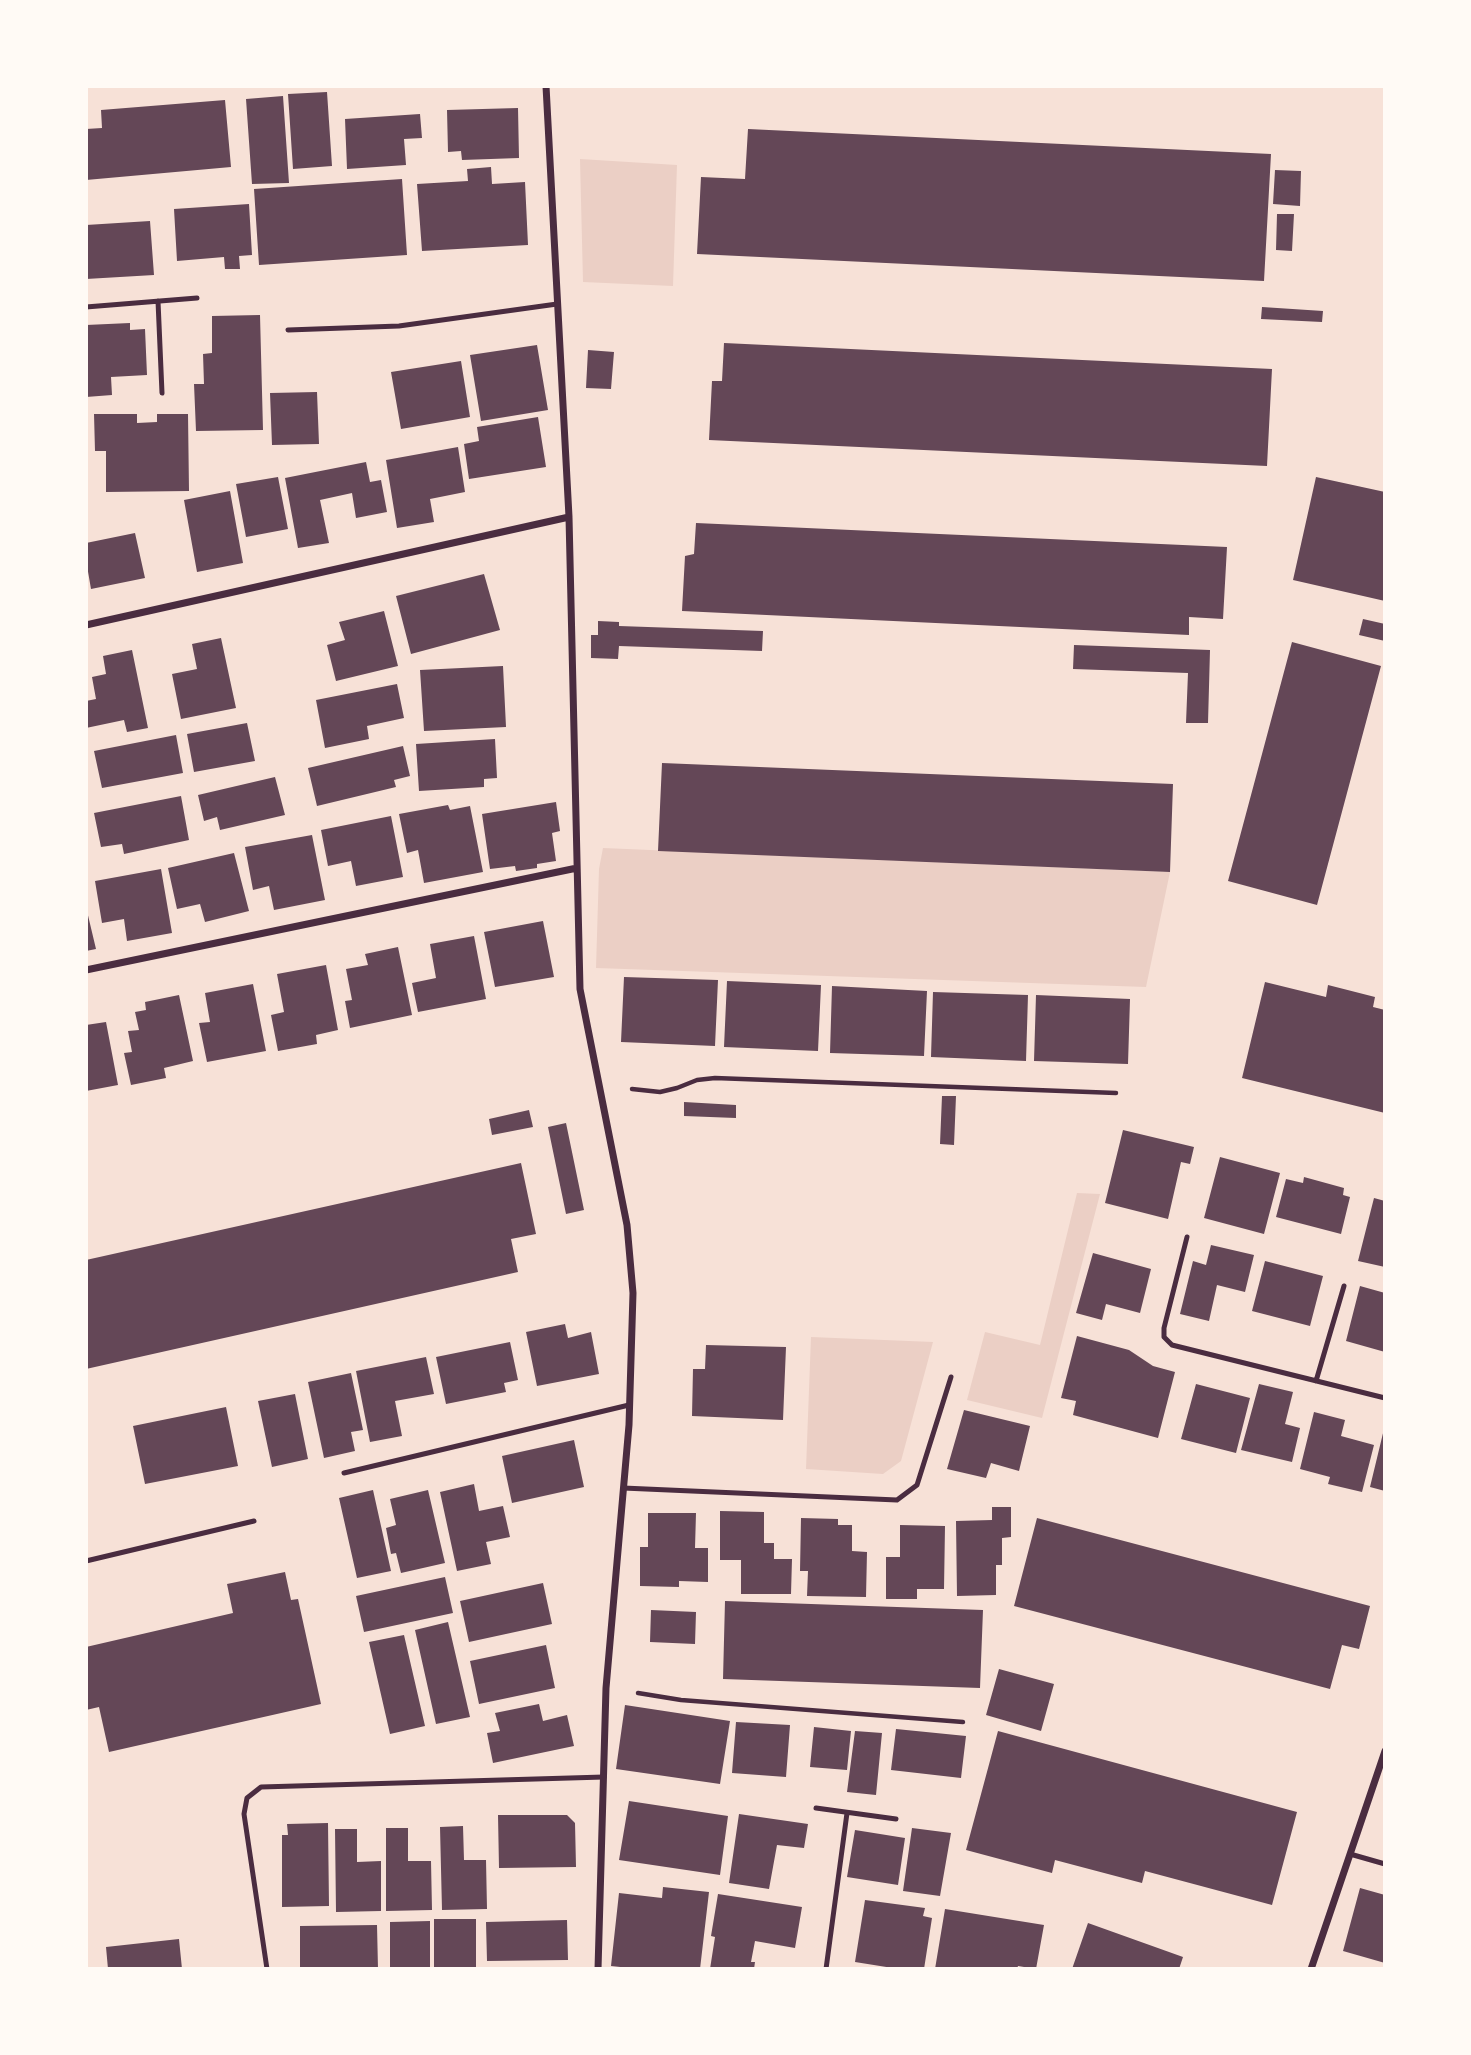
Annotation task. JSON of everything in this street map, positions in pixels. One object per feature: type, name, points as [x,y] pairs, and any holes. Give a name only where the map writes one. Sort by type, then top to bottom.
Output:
[{"type":"street","points":[[545,86],[569,517],[580,989],[627,1225],[633,1293],[629,1405],[606,1688],[598,1969]]},
{"type":"street","points":[[86,625],[569,517]]},
{"type":"street","points":[[86,970],[577,868]]},
{"type":"street","points":[[1311,1969],[1385,1751]]},
{"type":"lane","points":[[86,307],[197,298]]},
{"type":"lane","points":[[158,301],[162,393]]},
{"type":"lane","points":[[288,330],[399,326],[557,304]]},
{"type":"lane","points":[[1187,1237],[1164,1328],[1164,1337],[1172,1345],[1385,1398]]},
{"type":"lane","points":[[1316,1381],[1345,1286]]},
{"type":"lane","points":[[623,1488],[897,1500],[917,1485],[951,1377]]},
{"type":"lane","points":[[344,1473],[629,1405]]},
{"type":"lane","points":[[86,1561],[254,1521]]},
{"type":"lane","points":[[267,1969],[244,1814],[247,1798],[261,1787],[604,1777]]},
{"type":"lane","points":[[816,1808],[896,1819]]},
{"type":"lane","points":[[825,1969],[847,1813]]},
{"type":"lane","points":[[1350,1854],[1385,1864]]},
{"type":"path","points":[[600,1085],[660,1091],[696,1080],[715,1078],[1116,1093]]},
{"type":"path","points":[[606,1688],[681,1700],[963,1722]]},
{"type":"shaded area","points":[[580,159],[677,165],[673,286],[583,282]]},
{"type":"shaded area","points":[[603,848],[1170,872],[1146,987],[596,968],[599,869]]},
{"type":"shaded area","points":[[1077,1193],[1100,1194],[1042,1418],[967,1400],[985,1332],[1040,1345]]},
{"type":"shaded area","points":[[811,1337],[933,1342],[901,1461],[883,1474],[806,1469]]},
{"type":"building","points":[[327,92],[332,166],[293,169],[288,94]]},
{"type":"building","points":[[283,96],[289,183],[252,184],[246,99]]},
{"type":"building","points":[[225,100],[231,167],[86,180],[86,129],[102,128],[101,110]]},
{"type":"building","points":[[518,108],[519,158],[462,160],[461,151],[448,152],[447,110]]},
{"type":"building","points":[[420,114],[422,138],[404,139],[406,165],[347,169],[345,119]]},
{"type":"building","points":[[748,129],[1271,154],[1264,281],[697,254],[701,177],[745,179]]},
{"type":"building","points":[[491,167],[492,184],[525,182],[528,245],[422,251],[417,184],[468,181],[467,169]]},
{"type":"building","points":[[1275,170],[1301,171],[1300,206],[1273,204]]},
{"type":"building","points":[[402,179],[407,255],[259,265],[254,189]]},
{"type":"building","points":[[249,204],[252,255],[239,256],[240,269],[225,269],[224,257],[177,261],[174,209]]},
{"type":"building","points":[[1277,214],[1294,214],[1292,251],[1276,250]]},
{"type":"building","points":[[150,221],[154,275],[86,279],[86,225]]},
{"type":"building","points":[[1262,307],[1323,311],[1322,322],[1261,319]]},
{"type":"building","points":[[260,315],[263,430],[196,431],[194,384],[204,384],[203,354],[212,353],[212,316]]},
{"type":"building","points":[[130,323],[130,330],[145,329],[147,375],[111,377],[112,395],[86,397],[86,325]]},
{"type":"building","points":[[724,343],[1272,369],[1267,466],[709,440],[712,381],[722,381]]},
{"type":"building","points":[[537,345],[548,410],[481,421],[470,355]]},
{"type":"building","points":[[588,350],[614,352],[611,389],[586,388]]},
{"type":"building","points":[[461,361],[470,417],[401,429],[391,372]]},
{"type":"building","points":[[317,392],[319,444],[272,445],[270,393]]},
{"type":"building","points":[[94,414],[137,414],[137,423],[157,422],[157,414],[188,414],[189,491],[106,492],[106,451],[95,451]]},
{"type":"building","points":[[538,417],[546,467],[469,479],[464,444],[479,441],[477,427]]},
{"type":"building","points":[[458,447],[465,492],[430,499],[434,522],[397,528],[386,460]]},
{"type":"building","points":[[366,462],[370,482],[381,480],[387,512],[356,518],[352,493],[320,500],[329,543],[298,548],[285,478]]},
{"type":"building","points":[[278,477],[288,529],[246,537],[236,484]]},
{"type":"building","points":[[1316,477],[1385,492],[1385,601],[1293,580]]},
{"type":"building","points":[[230,491],[243,563],[197,572],[184,500]]},
{"type":"building","points":[[696,523],[1227,547],[1223,619],[1189,617],[1189,635],[682,611],[685,556],[694,554]]},
{"type":"building","points":[[135,533],[145,578],[91,589],[86,543]]},
{"type":"building","points":[[484,574],[500,630],[411,654],[396,596]]},
{"type":"building","points":[[384,611],[398,666],[336,681],[327,645],[345,640],[339,622]]},
{"type":"building","points":[[1363,619],[1385,624],[1385,641],[1359,635]]},
{"type":"building","points":[[598,621],[619,622],[619,626],[763,631],[762,651],[619,646],[618,659],[591,658],[591,635],[598,635]]},
{"type":"building","points":[[221,638],[236,708],[181,719],[172,674],[197,669],[192,644]]},
{"type":"building","points":[[1292,642],[1381,666],[1317,905],[1228,881]]},
{"type":"building","points":[[1074,645],[1210,650],[1208,723],[1186,723],[1188,673],[1073,669]]},
{"type":"building","points":[[132,650],[148,728],[127,732],[124,720],[86,728],[86,701],[96,699],[92,677],[106,674],[103,656]]},
{"type":"building","points":[[503,666],[506,727],[424,731],[420,670]]},
{"type":"building","points":[[397,684],[404,718],[367,726],[369,739],[325,748],[316,700]]},
{"type":"building","points":[[247,723],[255,761],[194,772],[187,734]]},
{"type":"building","points":[[176,735],[183,773],[102,788],[94,751]]},
{"type":"building","points":[[495,739],[497,778],[484,779],[484,787],[419,791],[416,744]]},
{"type":"building","points":[[403,746],[410,776],[394,780],[396,787],[317,806],[308,768]]},
{"type":"building","points":[[662,763],[1173,784],[1170,872],[658,851]]},
{"type":"building","points":[[275,777],[285,815],[220,830],[217,817],[204,821],[198,795]]},
{"type":"building","points":[[181,796],[189,840],[124,854],[122,844],[101,847],[94,813]]},
{"type":"building","points":[[556,802],[560,831],[552,833],[556,861],[537,864],[537,868],[516,871],[515,866],[490,869],[482,814]]},
{"type":"building","points":[[448,805],[450,810],[470,806],[483,872],[424,883],[418,850],[407,853],[399,814]]},
{"type":"building","points":[[391,816],[403,877],[356,886],[351,861],[328,866],[321,830]]},
{"type":"building","points":[[312,835],[325,900],[274,910],[269,886],[253,890],[245,847]]},
{"type":"building","points":[[234,853],[249,911],[205,922],[200,904],[177,909],[168,868]]},
{"type":"building","points":[[161,869],[172,933],[127,941],[124,919],[102,923],[95,881]]},
{"type":"building","points":[[86,907],[96,949],[86,951]]},
{"type":"building","points":[[543,921],[554,977],[495,987],[484,932]]},
{"type":"building","points":[[474,936],[486,999],[418,1012],[412,983],[436,978],[430,944]]},
{"type":"building","points":[[398,947],[412,1015],[350,1028],[345,1001],[352,1000],[346,969],[368,965],[365,954]]},
{"type":"building","points":[[326,965],[338,1030],[316,1035],[317,1044],[278,1051],[271,1015],[284,1012],[277,974]]},
{"type":"building","points":[[624,977],[718,980],[715,1046],[621,1042]]},
{"type":"building","points":[[727,981],[821,985],[818,1051],[724,1047]]},
{"type":"building","points":[[1265,982],[1326,997],[1328,985],[1375,997],[1373,1007],[1385,1010],[1385,1113],[1242,1078]]},
{"type":"building","points":[[253,984],[266,1051],[207,1062],[199,1023],[210,1022],[205,993]]},
{"type":"building","points":[[832,986],[927,991],[924,1056],[830,1053]]},
{"type":"building","points":[[933,992],[1028,995],[1026,1061],[931,1057]]},
{"type":"building","points":[[179,995],[193,1061],[164,1068],[166,1078],[131,1085],[124,1053],[132,1052],[128,1031],[139,1030],[135,1012],[146,1010],[145,1002]]},
{"type":"building","points":[[1036,995],[1130,999],[1128,1064],[1034,1061]]},
{"type":"building","points":[[106,1022],[118,1085],[86,1091],[86,1025]]},
{"type":"building","points":[[942,1096],[956,1096],[954,1145],[940,1144]]},
{"type":"building","points":[[684,1102],[736,1105],[736,1118],[684,1116]]},
{"type":"building","points":[[529,1110],[533,1127],[492,1135],[489,1119]]},
{"type":"building","points":[[566,1123],[584,1210],[566,1214],[548,1127]]},
{"type":"building","points":[[1123,1130],[1194,1147],[1190,1164],[1181,1162],[1168,1219],[1105,1203]]},
{"type":"building","points":[[1220,1157],[1280,1173],[1264,1234],[1204,1218]]},
{"type":"building","points":[[521,1163],[536,1234],[511,1239],[518,1272],[86,1369],[86,1260]]},
{"type":"building","points":[[1304,1177],[1344,1188],[1343,1195],[1350,1197],[1341,1234],[1276,1217],[1286,1179],[1303,1183]]},
{"type":"building","points":[[1374,1198],[1385,1201],[1385,1267],[1358,1261]]},
{"type":"building","points":[[1211,1245],[1254,1255],[1245,1292],[1217,1285],[1209,1321],[1180,1314],[1193,1261],[1206,1265]]},
{"type":"building","points":[[1093,1253],[1151,1269],[1140,1313],[1106,1304],[1102,1320],[1076,1313]]},
{"type":"building","points":[[1265,1261],[1323,1276],[1310,1326],[1252,1311]]},
{"type":"building","points":[[1360,1286],[1385,1293],[1385,1352],[1346,1341]]},
{"type":"building","points":[[565,1324],[568,1338],[591,1332],[599,1374],[537,1386],[526,1332]]},
{"type":"building","points":[[1077,1336],[1129,1350],[1153,1366],[1175,1372],[1158,1438],[1073,1415],[1076,1401],[1061,1398]]},
{"type":"building","points":[[510,1342],[518,1380],[504,1383],[506,1392],[446,1404],[436,1357]]},
{"type":"building","points":[[706,1345],[786,1347],[783,1420],[692,1416],[693,1369],[705,1369]]},
{"type":"building","points":[[426,1357],[434,1394],[395,1401],[402,1436],[370,1442],[356,1371]]},
{"type":"building","points":[[351,1373],[363,1430],[351,1432],[355,1451],[324,1458],[308,1382]]},
{"type":"building","points":[[1196,1384],[1250,1398],[1236,1453],[1181,1439]]},
{"type":"building","points":[[1259,1384],[1293,1392],[1285,1424],[1300,1428],[1292,1462],[1241,1450]]},
{"type":"building","points":[[295,1394],[308,1459],[272,1467],[258,1401]]},
{"type":"building","points":[[226,1407],[238,1466],[145,1484],[133,1426]]},
{"type":"building","points":[[964,1410],[1030,1426],[1019,1471],[991,1463],[986,1478],[947,1469]]},
{"type":"building","points":[[1314,1412],[1345,1420],[1341,1436],[1374,1445],[1362,1492],[1328,1484],[1330,1477],[1300,1469]]},
{"type":"building","points":[[1385,1429],[1385,1491],[1370,1487]]},
{"type":"building","points":[[574,1440],[584,1487],[512,1503],[502,1456]]},
{"type":"building","points":[[474,1484],[479,1511],[503,1506],[510,1537],[486,1542],[491,1564],[457,1571],[440,1492]]},
{"type":"building","points":[[373,1490],[391,1571],[357,1578],[339,1498]]},
{"type":"building","points":[[428,1490],[445,1563],[401,1573],[396,1553],[391,1554],[386,1528],[396,1525],[390,1499]]},
{"type":"building","points":[[992,1507],[1011,1507],[1011,1537],[1002,1538],[1002,1565],[996,1565],[996,1595],[957,1596],[956,1521],[992,1520]]},
{"type":"building","points":[[720,1511],[764,1512],[764,1543],[774,1543],[774,1559],[792,1559],[791,1594],[741,1594],[741,1560],[720,1560]]},
{"type":"building","points":[[648,1513],[696,1513],[695,1548],[708,1548],[708,1582],[679,1581],[679,1587],[640,1586],[640,1547],[648,1547]]},
{"type":"building","points":[[801,1518],[838,1519],[838,1525],[852,1525],[852,1551],[867,1552],[866,1597],[807,1596],[808,1571],[800,1571]]},
{"type":"building","points":[[1037,1518],[1370,1606],[1359,1649],[1342,1645],[1330,1689],[1014,1606]]},
{"type":"building","points":[[900,1525],[945,1526],[944,1589],[917,1589],[917,1599],[886,1599],[886,1557],[900,1557]]},
{"type":"building","points":[[285,1572],[291,1600],[298,1599],[321,1704],[109,1752],[99,1707],[86,1710],[86,1647],[233,1613],[227,1584]]},
{"type":"building","points":[[445,1577],[453,1613],[364,1632],[356,1596]]},
{"type":"building","points":[[543,1583],[552,1624],[469,1642],[460,1601]]},
{"type":"building","points":[[725,1601],[983,1610],[980,1688],[723,1679]]},
{"type":"building","points":[[651,1610],[696,1612],[695,1644],[650,1642]]},
{"type":"building","points":[[448,1622],[470,1717],[436,1724],[415,1630]]},
{"type":"building","points":[[404,1635],[425,1726],[390,1734],[369,1642]]},
{"type":"building","points":[[546,1645],[555,1688],[479,1704],[470,1661]]},
{"type":"building","points":[[999,1669],[1054,1684],[1041,1731],[986,1715]]},
{"type":"building","points":[[539,1704],[543,1721],[567,1715],[574,1746],[493,1763],[487,1733],[500,1731],[495,1713]]},
{"type":"building","points":[[625,1705],[730,1721],[720,1784],[616,1769]]},
{"type":"building","points":[[736,1722],[790,1725],[786,1777],[732,1773]]},
{"type":"building","points":[[814,1727],[851,1731],[847,1770],[810,1767]]},
{"type":"building","points":[[896,1729],[966,1736],[961,1778],[891,1770]]},
{"type":"building","points":[[855,1731],[882,1733],[876,1795],[847,1792]]},
{"type":"building","points":[[998,1731],[1297,1812],[1272,1905],[1145,1871],[1142,1883],[1055,1860],[1052,1873],[966,1850]]},
{"type":"building","points":[[629,1801],[728,1816],[720,1875],[619,1860]]},
{"type":"building","points":[[739,1814],[808,1824],[804,1848],[777,1845],[769,1889],[729,1883]]},
{"type":"building","points":[[498,1815],[567,1815],[575,1823],[576,1867],[499,1868]]},
{"type":"building","points":[[328,1823],[329,1906],[282,1907],[282,1835],[288,1835],[287,1824]]},
{"type":"building","points":[[463,1826],[464,1860],[486,1860],[487,1909],[442,1910],[440,1827]]},
{"type":"building","points":[[386,1828],[408,1828],[408,1861],[431,1861],[432,1910],[386,1911]]},
{"type":"building","points":[[912,1828],[951,1833],[940,1896],[903,1891]]},
{"type":"building","points":[[335,1829],[357,1829],[357,1862],[381,1861],[381,1911],[336,1912]]},
{"type":"building","points":[[855,1830],[905,1838],[898,1885],[847,1877]]},
{"type":"building","points":[[663,1887],[709,1892],[700,1969],[611,1966],[619,1893],[662,1898]]},
{"type":"building","points":[[1360,1888],[1385,1895],[1385,1963],[1343,1951]]},
{"type":"building","points":[[718,1894],[802,1907],[795,1948],[755,1941],[751,1962],[755,1962],[754,1969],[710,1969],[715,1937],[711,1936]]},
{"type":"building","points":[[865,1900],[925,1908],[923,1916],[932,1918],[924,1969],[899,1969],[855,1962]]},
{"type":"building","points":[[945,1909],[1044,1925],[1036,1969],[1018,1966],[1017,1969],[935,1969]]},
{"type":"building","points":[[434,1919],[476,1919],[476,1969],[434,1969]]},
{"type":"building","points":[[567,1920],[568,1960],[487,1961],[486,1922]]},
{"type":"building","points":[[430,1921],[430,1969],[390,1969],[390,1922]]},
{"type":"building","points":[[1088,1923],[1183,1957],[1179,1969],[1072,1969]]},
{"type":"building","points":[[377,1925],[378,1969],[300,1969],[300,1926]]},
{"type":"building","points":[[179,1939],[182,1969],[108,1969],[106,1947]]}]
